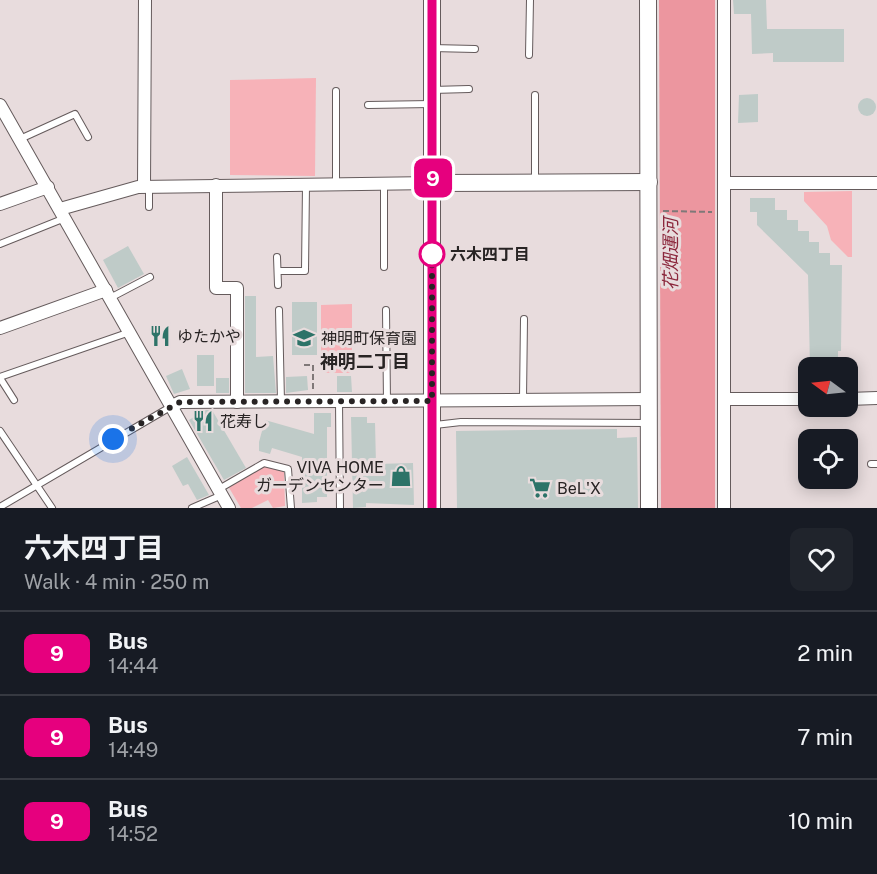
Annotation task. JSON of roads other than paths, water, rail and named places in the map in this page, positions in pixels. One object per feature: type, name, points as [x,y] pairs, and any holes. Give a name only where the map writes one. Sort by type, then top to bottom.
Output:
[{"type":"street","points":[[145,0],[147,186]]},
{"type":"street","points":[[432,0],[432,508]]},
{"type":"street","points":[[648,0],[649,508]]},
{"type":"street","points":[[724,0],[724,508]]},
{"type":"street","points":[[0,106],[229,508]]},
{"type":"street","points":[[63,213],[147,186],[649,182]]},
{"type":"street","points":[[724,183],[877,183]]},
{"type":"street","points":[[216,185],[216,288],[237,288],[237,402]]},
{"type":"street","points":[[0,204],[48,187]]},
{"type":"street","points":[[0,328],[108,294]]},
{"type":"street","points":[[172,406],[180,402],[387,402],[523,398],[650,399]]},
{"type":"street","points":[[858,399],[877,398]]},
{"type":"street","points":[[724,399],[798,399]]},
{"type":"lane","points":[[529,55],[530,0]]},
{"type":"lane","points":[[431,48],[475,49]]},
{"type":"lane","points":[[368,105],[432,97],[469,89]]},
{"type":"lane","points":[[336,91],[336,185]]},
{"type":"lane","points":[[535,95],[535,182]]},
{"type":"lane","points":[[20,139],[75,114],[88,137]]},
{"type":"lane","points":[[278,271],[305,271],[306,185]]},
{"type":"lane","points":[[384,185],[384,267]]},
{"type":"lane","points":[[147,186],[149,207]]},
{"type":"lane","points":[[0,244],[63,213]]},
{"type":"lane","points":[[278,257],[278,285]]},
{"type":"lane","points":[[108,294],[150,277]]},
{"type":"lane","points":[[279,310],[281,402]]},
{"type":"lane","points":[[386,310],[387,402]]},
{"type":"lane","points":[[523,398],[524,319]]},
{"type":"lane","points":[[14,400],[0,378],[130,332]]},
{"type":"lane","points":[[339,401],[340,508]]},
{"type":"lane","points":[[0,507],[172,406]]},
{"type":"lane","points":[[432,425],[461,422],[650,423]]},
{"type":"lane","points":[[0,431],[52,508]]},
{"type":"lane","points":[[192,508],[264,463],[288,469],[291,508]]},
{"type":"water","name":"花畑運河","points":[[659,0],[715,0],[715,508],[661,508]]},
{"type":"place","name":"六木四丁目","points":[[432,254]]},
{"type":"place","name":"ゆたかや","points":[[160,336]]},
{"type":"place","name":"神明町保育園","points":[[304,338]]},
{"type":"place","name":"花寿し","points":[[203,421]]},
{"type":"place","name":"VIVA HOME ガーデンセンター","points":[[401,476]]},
{"type":"place","name":"BeL'X","points":[[540,488]]},
{"type":"district","name":"神明二丁目","points":[[365,362]]}]
